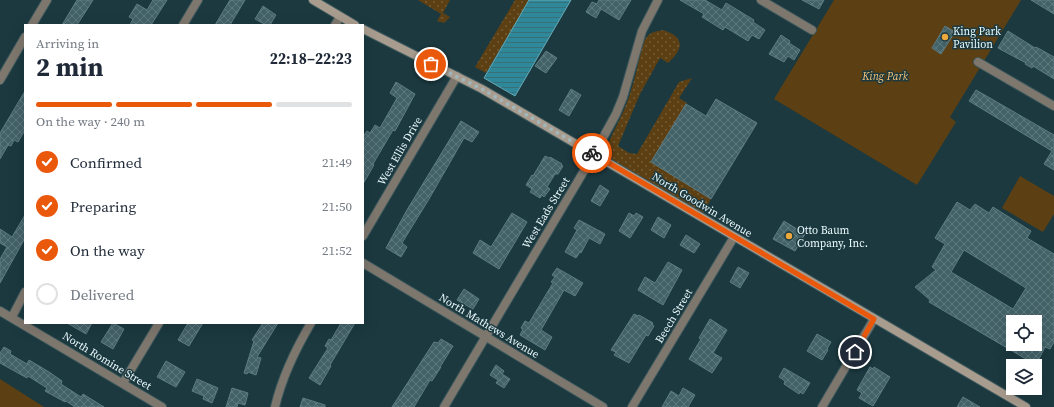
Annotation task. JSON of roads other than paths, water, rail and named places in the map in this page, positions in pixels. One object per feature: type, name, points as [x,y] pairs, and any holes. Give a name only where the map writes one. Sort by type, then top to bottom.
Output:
[{"type":"street","points":[[33,24],[47,0]]},
{"type":"street","points":[[184,24],[198,0]]},
{"type":"street","points":[[313,0],[353,24]]},
{"type":"street","name":"West Eads Street","points":[[444,407],[594,154],[618,109],[623,97],[642,32],[658,0]]},
{"type":"street","points":[[761,0],[812,30]]},
{"type":"street","points":[[336,24],[340,17]]},
{"type":"street","name":"North Goodwin Avenue","points":[[364,30],[482,89],[874,319],[1013,404],[1026,407]]},
{"type":"street","points":[[0,80],[24,39]]},
{"type":"street","points":[[978,62],[1054,106]]},
{"type":"street","name":"West Ellis Drive","points":[[364,234],[457,76]]},
{"type":"street","name":"Beech Street","points":[[632,407],[734,237]]},
{"type":"street","name":"North Mathews Avenue","points":[[364,264],[603,407]]},
{"type":"street","points":[[12,317],[24,294]]},
{"type":"street","name":"North Romine Street","points":[[0,310],[162,407]]},
{"type":"street","points":[[822,407],[874,319]]},
{"type":"street","points":[[123,383],[158,324]]},
{"type":"street","points":[[274,407],[288,366],[298,344],[310,324]]},
{"type":"water","points":[[529,0],[571,0],[515,96],[484,78]]},
{"type":"place","name":"King Park Pavilion","points":[[945,37]]},
{"type":"place","name":"Otto Baum Company, Inc.","points":[[789,236]]},
{"type":"park label","name":"King Park","points":[[885,76]]}]
